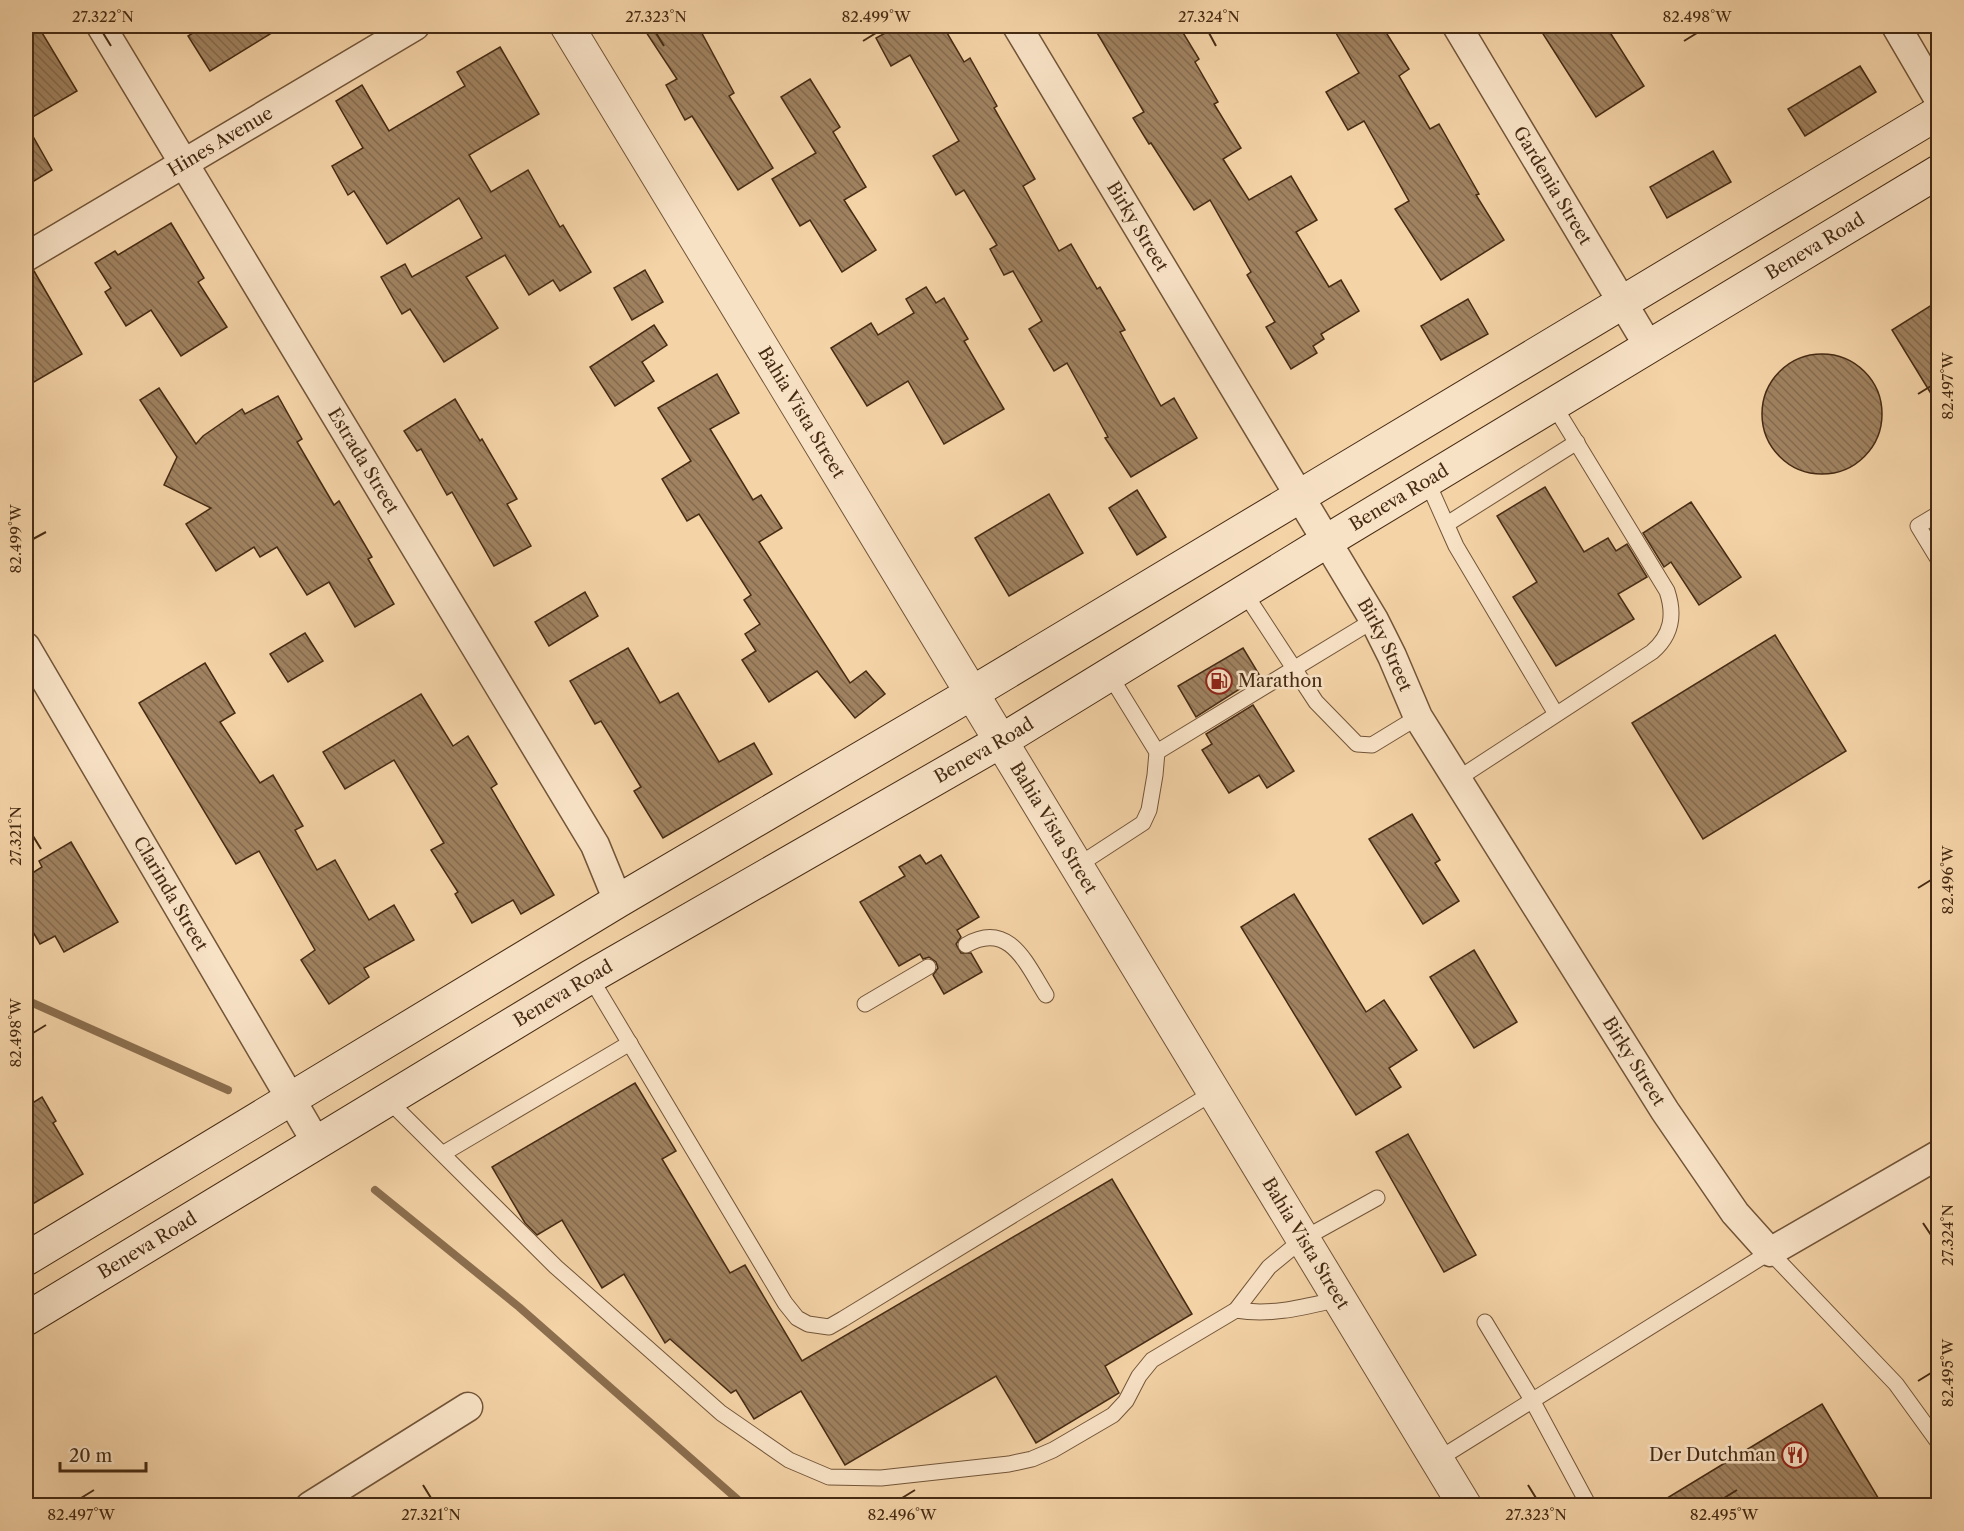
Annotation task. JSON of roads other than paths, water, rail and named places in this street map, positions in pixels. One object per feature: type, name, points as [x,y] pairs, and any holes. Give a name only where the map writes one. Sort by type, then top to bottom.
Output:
[{"type":"main road","name":"Bahia Vista Street","points":[[567,26],[1465,1506]]},
{"type":"main road","points":[[26,1259],[618,901],[972,693],[1938,113]]},
{"type":"main road","name":"Beneva Road","points":[[26,1319],[590,977],[1001,741],[1553,404],[1935,179]]},
{"type":"street","name":"Estrada Street","points":[[101,26],[595,845],[618,901]]},
{"type":"street","name":"Hines Avenue","points":[[26,257],[415,26]]},
{"type":"street","name":"Birky Street","points":[[1017,26],[1374,620],[1418,717],[1456,780],[1665,1111],[1735,1213],[1770,1252]]},
{"type":"street","name":"Gardenia Street","points":[[1457,26],[1649,347]]},
{"type":"street","points":[[1896,26],[1938,98]]},
{"type":"street","name":"Clarinda Street","points":[[26,647],[316,1142]]},
{"type":"street","points":[[1770,1252],[1938,1155]]},
{"type":"street","points":[[310,1506],[468,1407]]},
{"type":"lane","points":[[1456,780],[1652,652],[1667,638],[1671,623],[1672,607],[1667,591],[1553,404]]},
{"type":"lane","points":[[1446,524],[1576,442]]},
{"type":"lane","points":[[1427,481],[1456,546],[1556,714]]},
{"type":"lane","points":[[1938,514],[1918,526],[1938,559]]},
{"type":"lane","points":[[1244,592],[1293,670],[1322,709],[1357,744],[1372,745],[1418,717]]},
{"type":"lane","points":[[1157,752],[1374,620]]},
{"type":"lane","points":[[1077,866],[1143,823],[1151,800],[1157,752],[1109,674]]},
{"type":"lane","points":[[966,945],[987,936],[1004,940],[1018,952],[1046,995]]},
{"type":"lane","points":[[865,1004],[928,967]]},
{"type":"lane","points":[[590,977],[785,1303],[797,1318],[819,1327],[829,1327],[843,1319],[1214,1092]]},
{"type":"lane","points":[[444,1154],[630,1043]]},
{"type":"lane","points":[[387,1099],[556,1267],[721,1413],[789,1460],[829,1477],[881,1478],[1032,1459],[1053,1450],[1113,1415],[1126,1401],[1139,1376],[1152,1360],[1236,1310],[1269,1268],[1303,1239],[1377,1198]]},
{"type":"lane","points":[[1437,1460],[1770,1252],[1896,1384],[1938,1442]]},
{"type":"lane","points":[[1236,1310],[1266,1313],[1288,1311],[1339,1299]]},
{"type":"lane","points":[[1485,1322],[1532,1400],[1589,1506]]},
{"type":"waterway","points":[[26,1000],[228,1090]]},
{"type":"waterway","points":[[375,1190],[519,1307],[745,1506]]},
{"type":"place","name":"Marathon","points":[[1219,681]]},
{"type":"place","name":"Der Dutchman","points":[[1795,1455]]}]
